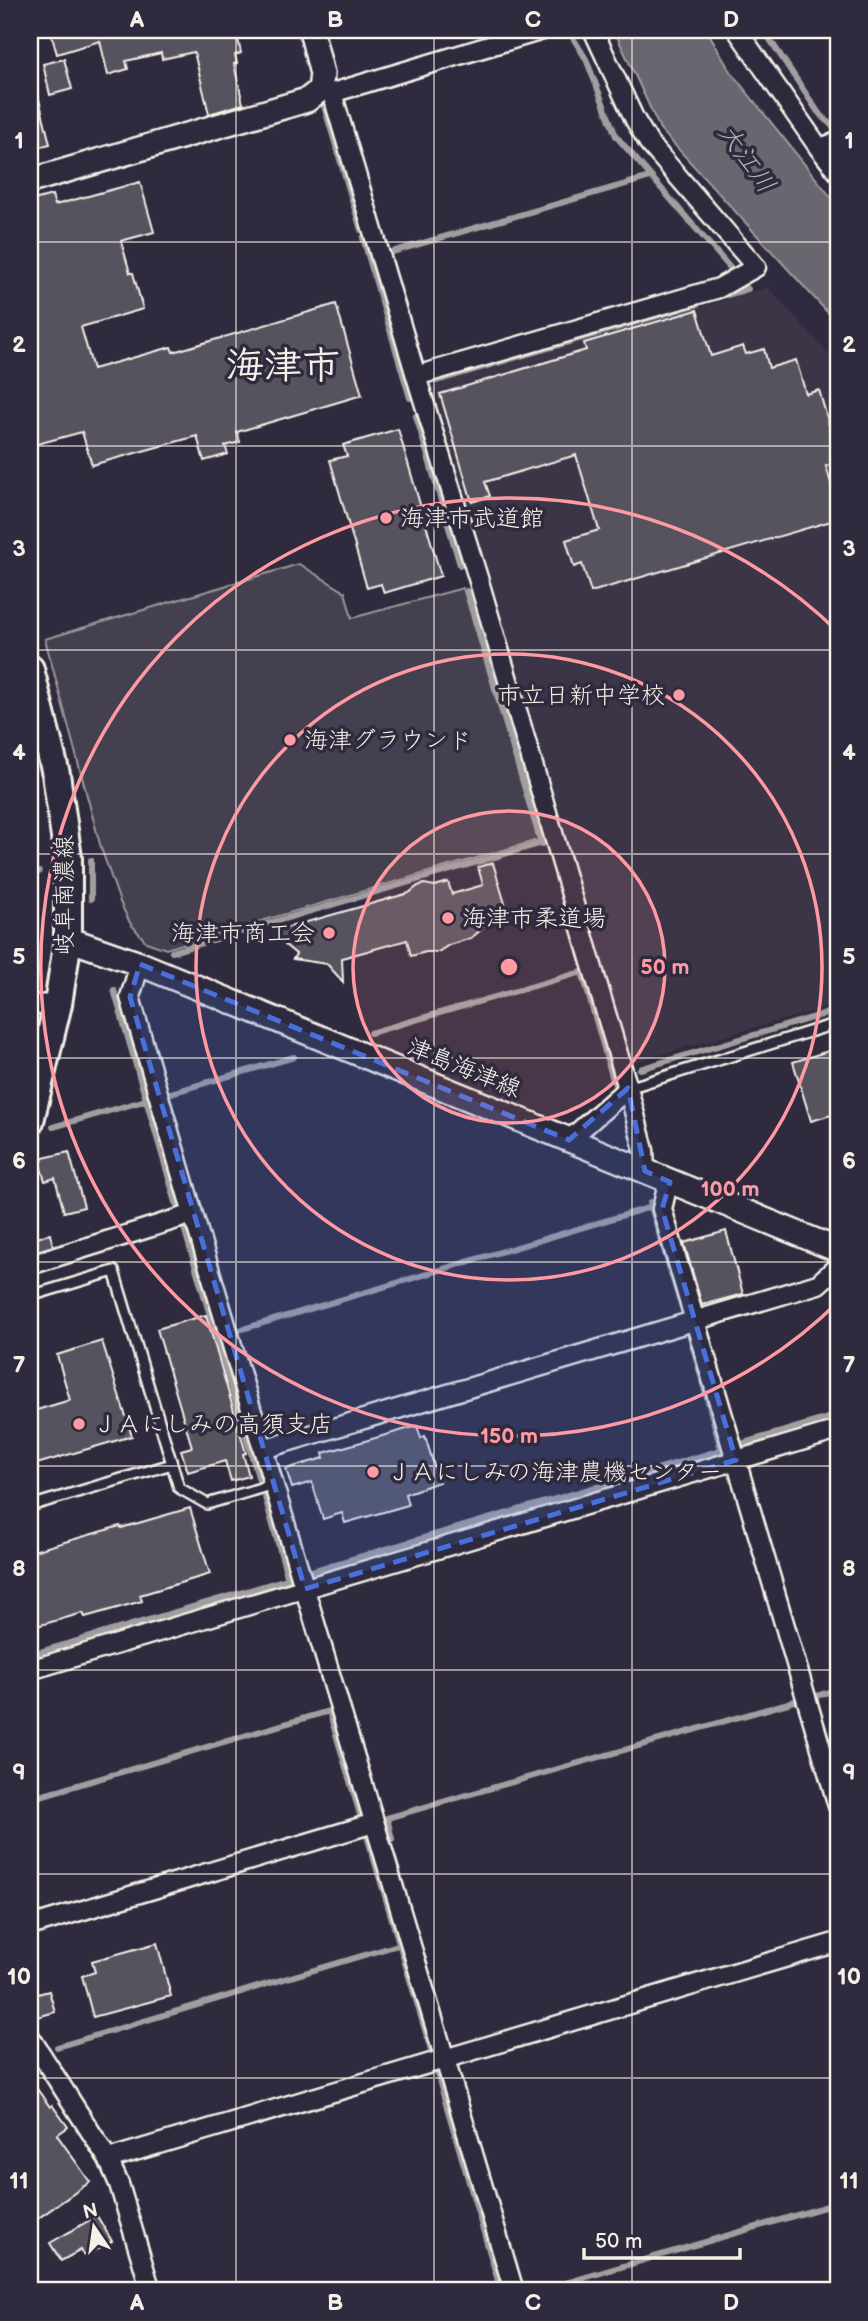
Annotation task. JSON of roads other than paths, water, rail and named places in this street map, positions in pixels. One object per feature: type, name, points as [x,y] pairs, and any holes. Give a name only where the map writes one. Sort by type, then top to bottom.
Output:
[{"type":"main road","points":[[30,181],[307,100],[326,92],[311,30]]},
{"type":"main road","name":"岐阜南濃線","points":[[30,670],[38,741],[57,774],[68,858],[68,939],[58,1004],[30,1121]]},
{"type":"main road","name":"津島海津線","points":[[68,939],[140,964],[838,1250]]},
{"type":"street","points":[[543,30],[326,92],[478,578],[628,1088],[644,1150],[645,1171]]},
{"type":"street","points":[[416,376],[719,288],[756,267],[649,143],[635,120],[593,30]]},
{"type":"street","points":[[737,30],[838,172]]},
{"type":"street","points":[[819,148],[838,142]]},
{"type":"street","points":[[140,964],[130,997],[514,2291]]},
{"type":"street","points":[[30,1005],[58,1004]]},
{"type":"street","points":[[569,1140],[628,1088]]},
{"type":"street","points":[[670,1182],[662,1209],[838,1806]]},
{"type":"street","points":[[30,1265],[193,1214]]},
{"type":"street","points":[[263,1449],[818,1284],[838,1266]]},
{"type":"street","points":[[30,1670],[838,1430]]},
{"type":"street","points":[[30,1926],[374,1823]]},
{"type":"street","points":[[108,2159],[838,1942]]},
{"type":"street","points":[[30,2037],[108,2159],[119,2184],[151,2291]]},
{"type":"lane","points":[[628,1088],[838,1023]]},
{"type":"lane","points":[[30,1296],[114,1271],[178,1488],[207,1504],[274,1484]]},
{"type":"lane","points":[[30,1506],[172,1464]]},
{"type":"water","name":"大江川","points":[[614,30],[707,30],[730,71],[838,206],[838,324],[660,129]]},
{"type":"waterway","points":[[764,30],[767,35],[783,30]]},
{"type":"waterway","points":[[570,33],[586,59],[616,136],[731,269]]},
{"type":"waterway","points":[[767,35],[818,112],[834,128]]},
{"type":"waterway","points":[[324,106],[361,230]]},
{"type":"waterway","points":[[392,252],[650,177]]},
{"type":"waterway","points":[[363,238],[410,398]]},
{"type":"waterway","points":[[728,295],[748,289],[744,285]]},
{"type":"waterway","points":[[436,381],[698,304]]},
{"type":"waterway","points":[[416,416],[460,565]]},
{"type":"waterway","points":[[467,591],[542,844]]},
{"type":"waterway","points":[[172,952],[542,843]]},
{"type":"waterway","points":[[91,860],[91,899]]},
{"type":"waterway","points":[[30,875],[39,872]]},
{"type":"waterway","points":[[370,1033],[582,972],[614,1083]]},
{"type":"waterway","points":[[114,990],[177,1206]]},
{"type":"waterway","points":[[640,1069],[838,1010]]},
{"type":"waterway","points":[[164,1095],[294,1057]]},
{"type":"waterway","points":[[53,1127],[150,1099]]},
{"type":"waterway","points":[[236,1331],[651,1207],[650,1202]]},
{"type":"waterway","points":[[651,1207],[679,1299]]},
{"type":"waterway","points":[[184,1228],[259,1480]]},
{"type":"waterway","points":[[690,1336],[721,1449]]},
{"type":"waterway","points":[[744,1443],[838,1415]]},
{"type":"waterway","points":[[305,1573],[728,1448]]},
{"type":"waterway","points":[[265,1497],[288,1579]]},
{"type":"waterway","points":[[30,1655],[294,1577]]},
{"type":"waterway","points":[[816,1696],[838,1689]]},
{"type":"waterway","points":[[388,1840],[392,1839],[387,1818],[795,1701]]},
{"type":"waterway","points":[[30,1799],[329,1711],[361,1818]]},
{"type":"waterway","points":[[367,1836],[431,2050]]},
{"type":"waterway","points":[[57,2047],[398,1945]]},
{"type":"waterway","points":[[436,2070],[501,2291]]},
{"type":"waterway","points":[[539,2291],[838,2203]]},
{"type":"place","name":"海津市武道館","points":[[386,518]]},
{"type":"place","name":"市立日新中学校","points":[[679,695]]},
{"type":"place","name":"海津グラウンド","points":[[290,740]]},
{"type":"place","name":"海津市柔道場","points":[[448,918]]},
{"type":"place","name":"海津市商工会","points":[[329,933]]},
{"type":"place","name":"ＪＡにしみの高須支店","points":[[79,1424]]},
{"type":"place","name":"ＪＡにしみの海津農機センター","points":[[373,1472]]},
{"type":"district","name":"海津市","points":[[283,366]]}]
